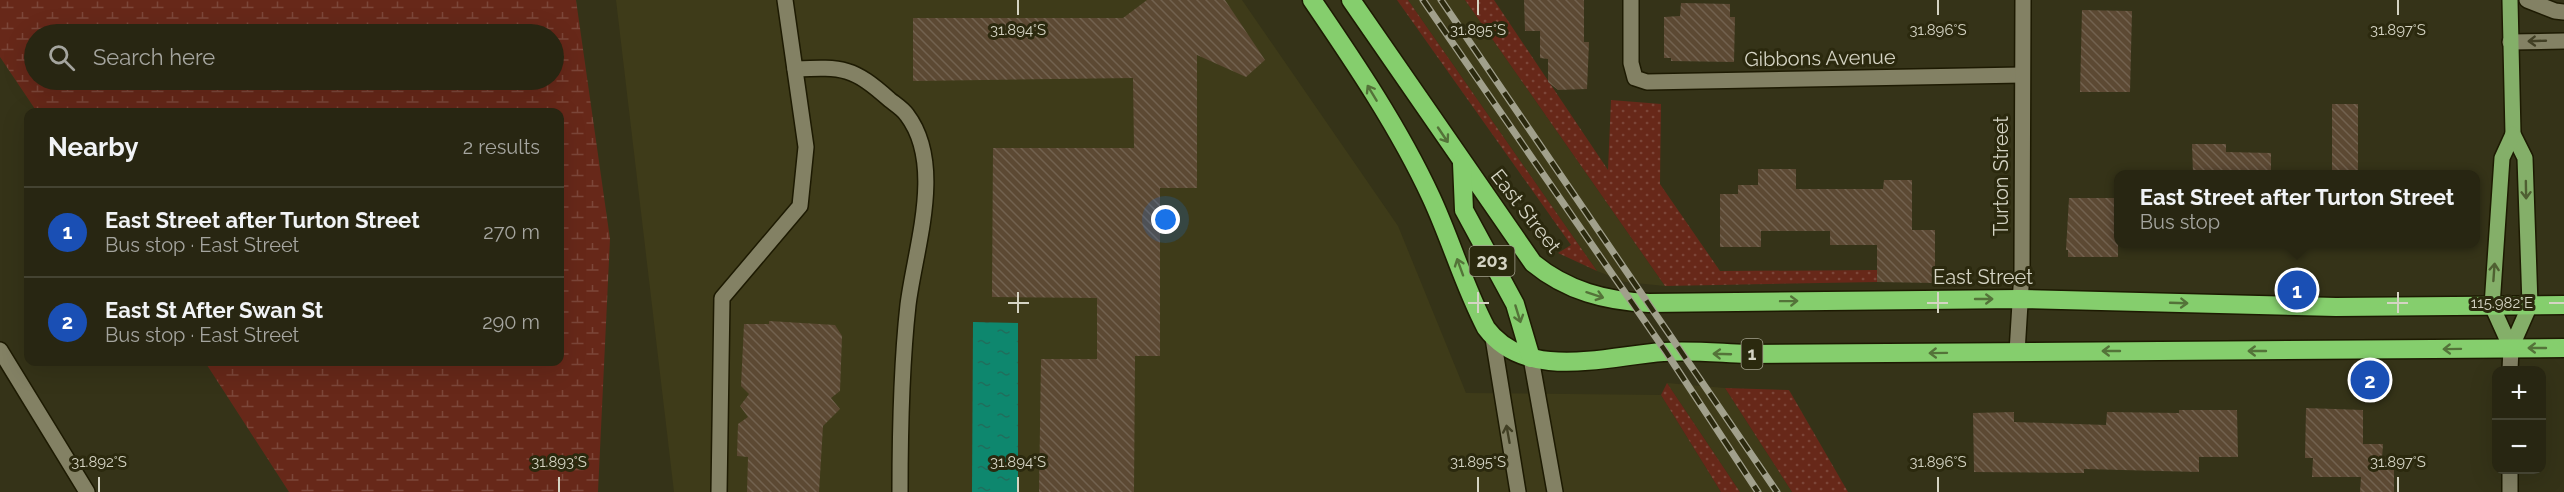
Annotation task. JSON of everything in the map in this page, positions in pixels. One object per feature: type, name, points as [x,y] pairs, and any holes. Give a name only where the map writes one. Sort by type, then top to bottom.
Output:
[{"type":"highway","points":[[1312,0],[1359,70],[1414,161],[1449,238],[1478,314],[1493,338]]},
{"type":"highway","name":"East Street","points":[[1351,0],[1533,263],[1572,287],[1598,298],[1648,303],[2020,299],[2336,307],[2564,305]]},
{"type":"highway","name":"203","points":[[1462,163],[1464,210],[1515,304],[1531,358]]},
{"type":"highway","name":"1","points":[[1493,338],[1531,358],[1569,362],[1666,352],[1746,354],[2564,348]]},
{"type":"main road","points":[[2510,0],[2513,134],[2525,158],[2530,305],[2511,348]]},
{"type":"main road","points":[[2511,348],[2492,306],[2502,158],[2513,134]]},
{"type":"street","points":[[718,492],[722,298],[800,206],[806,147],[785,0]]},
{"type":"street","name":"Gibbons Avenue","points":[[1630,0],[1631,63],[1635,78],[1647,82],[2022,75]]},
{"type":"street","name":"Turton Street","points":[[2017,352],[2020,299],[2023,0]]},
{"type":"street","points":[[2527,0],[2555,11],[2564,12]]},
{"type":"street","points":[[2510,42],[2564,40]]},
{"type":"street","points":[[795,69],[833,68],[864,76],[907,115],[924,149],[926,195],[908,304],[900,395],[900,492]]},
{"type":"street","points":[[1493,338],[1518,492]]},
{"type":"street","points":[[2510,366],[2511,348]]},
{"type":"street","points":[[0,350],[87,492]]},
{"type":"street","name":"203","points":[[1531,358],[1555,492]]},
{"type":"street","points":[[2510,474],[2510,492]]},
{"type":"shaded area","points":[[616,0],[1242,0],[1398,226],[1466,393],[1661,395],[1721,492],[674,492]]},
{"type":"shaded area","points":[[1408,0],[1465,0],[1665,286],[1625,282],[1597,271]]},
{"type":"shaded area","points":[[1667,383],[1725,388],[1792,492],[1740,492]]},
{"type":"green space","points":[[0,0],[576,0],[610,239],[598,492],[289,492],[208,366],[564,366],[564,108],[34,108],[0,57]]},
{"type":"green space","points":[[1397,0],[1408,0],[1597,271],[1558,253],[1571,245]]},
{"type":"green space","points":[[1465,0],[1494,0],[1608,170],[1611,100],[1661,104],[1660,184],[1720,271],[1877,270],[1877,282],[1665,286]]},
{"type":"green space","points":[[1667,383],[1740,492],[1721,492],[1661,395]]},
{"type":"green space","points":[[1725,388],[1789,390],[1848,492],[1792,492]]},
{"type":"water","points":[[973,322],[1018,323],[1018,492],[972,492]]},
{"type":"building","points":[[1147,0],[1225,0],[1265,60],[1246,77],[1197,55],[1197,188],[1160,188],[1160,356],[1135,356],[1134,492],[1039,492],[1041,359],[1097,359],[1097,298],[992,297],[993,148],[1134,148],[1133,78],[913,81],[913,18],[1123,18]]},
{"type":"building","points":[[1524,0],[1584,0],[1584,42],[1589,42],[1587,89],[1558,90],[1548,82],[1548,59],[1540,58],[1540,31],[1525,31]]},
{"type":"building","points":[[1681,3],[1730,4],[1730,17],[1735,17],[1734,62],[1671,61],[1671,58],[1664,58],[1664,17],[1680,16]]},
{"type":"building","points":[[2082,10],[2132,11],[2130,92],[2080,92]]},
{"type":"building","points":[[2332,104],[2358,104],[2358,170],[2332,170]]},
{"type":"building","points":[[2192,144],[2226,144],[2226,152],[2271,153],[2271,170],[2193,170]]},
{"type":"building","points":[[1758,169],[1796,169],[1796,189],[1883,189],[1884,180],[1912,180],[1912,230],[1935,230],[1935,283],[1877,282],[1877,245],[1830,245],[1830,231],[1761,231],[1761,247],[1720,247],[1720,194],[1738,194],[1738,185],[1758,185]]},
{"type":"building","points":[[2069,198],[2114,198],[2114,248],[2118,248],[2118,257],[2068,257],[2068,250],[2066,250]]},
{"type":"building","points":[[769,321],[835,325],[842,336],[840,391],[831,398],[840,409],[823,426],[819,492],[747,492],[748,457],[737,456],[738,424],[748,417],[740,406],[749,394],[741,386],[744,324],[769,324]]},
{"type":"building","points":[[2306,408],[2363,410],[2363,444],[2383,444],[2382,459],[2394,460],[2394,492],[2360,492],[2361,477],[2312,477],[2313,458],[2305,458]]},
{"type":"building","points":[[2179,410],[2237,410],[2238,457],[2199,457],[2199,472],[2084,469],[2084,473],[1974,472],[1973,413],[2014,412],[2014,422],[2106,425],[2107,412],[2179,413]]},
{"type":"railway","points":[[1423,0],[1666,352],[1758,492]]},
{"type":"railway","points":[[1441,0],[1777,492]]},
{"type":"place","name":"East Street after Turton Street","points":[[2297,290]]},
{"type":"place","name":"East St After Swan St","points":[[2370,380]]}]
